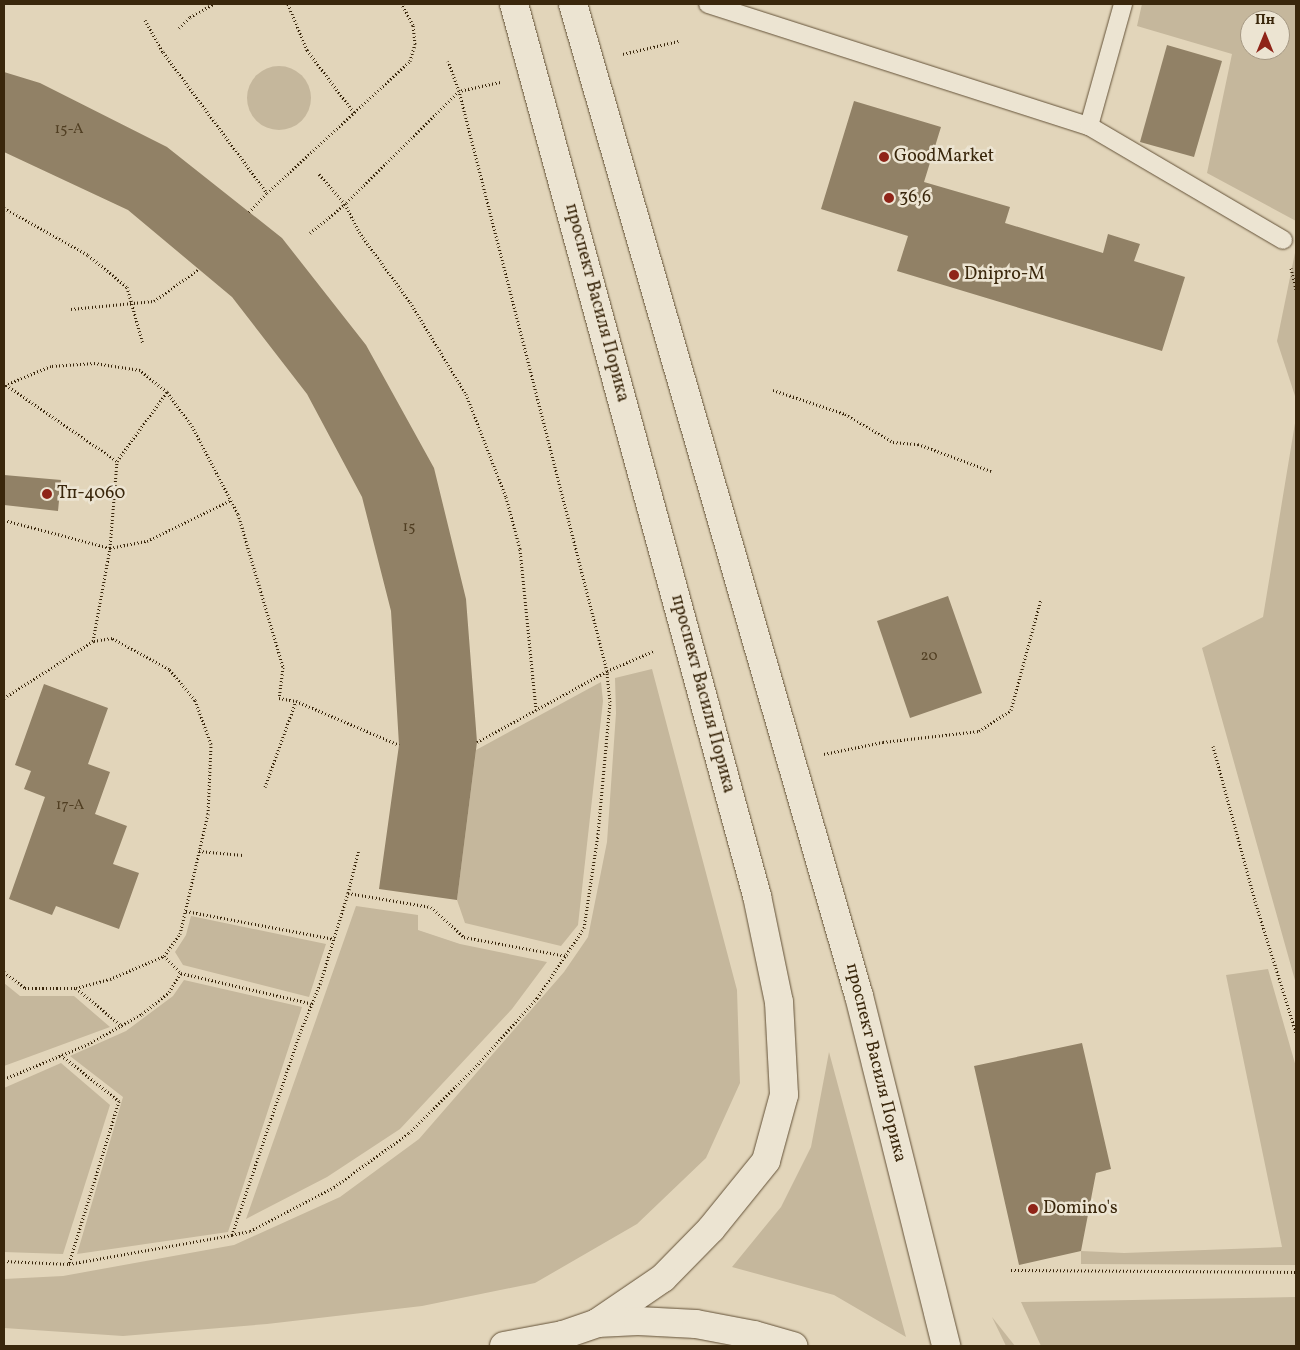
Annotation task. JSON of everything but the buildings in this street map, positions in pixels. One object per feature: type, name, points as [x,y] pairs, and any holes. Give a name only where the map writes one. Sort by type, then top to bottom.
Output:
[{"type":"street","name":"проспект Василя Порика","points":[[514,4],[757,896],[779,1002],[784,1095],[766,1161],[736,1199],[663,1278],[597,1323]]},
{"type":"street","name":"проспект Василя Порика","points":[[573,4],[859,996],[946,1346]]},
{"type":"street","points":[[504,1346],[557,1341],[597,1323],[696,1324],[754,1335],[793,1346]]},
{"type":"lane","points":[[708,4],[1089,126],[1283,240]]},
{"type":"lane","points":[[1089,126],[1123,4]]},
{"type":"path","points":[[179,28],[190,16],[213,4]]},
{"type":"path","points":[[288,4],[307,50],[355,114]]},
{"type":"path","points":[[249,212],[267,193],[355,114],[410,61],[415,44],[414,25],[402,4]]},
{"type":"path","points":[[145,20],[163,52],[267,193]]},
{"type":"path","points":[[4,1260],[69,1264],[232,1235],[250,1231],[334,1187],[409,1133],[484,1057],[537,998],[584,928],[596,844],[610,702],[607,671],[459,91],[448,61]]},
{"type":"path","points":[[310,233],[345,204],[459,91]]},
{"type":"path","points":[[319,174],[345,204],[359,232],[410,302],[466,394],[502,488],[520,549],[536,710]]},
{"type":"path","points":[[4,208],[88,255],[127,287],[143,344]]},
{"type":"path","points":[[71,310],[133,305],[154,301],[198,269]]},
{"type":"path","points":[[117,461],[5,385],[51,366],[95,363],[140,370],[167,392],[192,426],[238,514],[283,667],[279,698],[296,701],[399,745]]},
{"type":"path","points":[[773,390],[845,414],[893,442],[918,444],[991,471]]},
{"type":"path","points":[[92,641],[110,548],[117,461],[167,392]]},
{"type":"path","points":[[4,520],[110,548],[148,541],[231,500]]},
{"type":"path","points":[[791,761],[883,742],[979,731],[1011,710],[1041,599]]},
{"type":"path","points":[[4,698],[92,641],[112,638],[148,655],[169,669],[196,700],[211,744],[208,814],[180,934],[164,956],[137,964],[110,979],[76,988],[25,988],[4,972]]},
{"type":"path","points":[[477,742],[607,671],[687,638]]},
{"type":"path","points":[[265,787],[296,701]]},
{"type":"path","points":[[1213,746],[1254,902],[1296,1032]]},
{"type":"path","points":[[232,1235],[300,1033],[313,1004],[348,893],[358,849]]},
{"type":"path","points":[[199,851],[243,855]]},
{"type":"path","points":[[348,893],[431,907],[464,937],[567,956]]},
{"type":"path","points":[[186,911],[334,939]]},
{"type":"path","points":[[164,956],[181,973],[313,1004]]},
{"type":"path","points":[[4,1079],[122,1026],[169,992],[181,973]]},
{"type":"path","points":[[76,988],[122,1026]]},
{"type":"path","points":[[61,1055],[118,1101],[69,1264]]},
{"type":"path","points":[[1011,1270],[1296,1272]]},
{"type":"shaded area","points":[[1142,4],[1296,4],[1296,221],[1207,173],[1232,54],[1137,26]]},
{"type":"shaded area","points":[[273,66],[285,66],[302,75],[309,86],[311,98],[309,110],[302,121],[285,130],[273,130],[261,125],[252,116],[247,104],[247,92],[252,80],[261,71]]},
{"type":"shaded area","points":[[1296,248],[1296,399],[1277,341]]},
{"type":"shaded area","points":[[1296,417],[1296,984],[1202,648],[1263,617]]},
{"type":"shaded area","points":[[652,669],[737,990],[740,1083],[706,1158],[637,1224],[535,1283],[422,1306],[267,1324],[123,1336],[4,1328],[4,1279],[63,1276],[234,1245],[340,1197],[419,1139],[564,972],[588,937],[607,842],[616,713],[615,678]]},
{"type":"shaded area","points":[[601,682],[603,701],[578,925],[561,946],[465,923],[457,900],[476,750]]},
{"type":"shaded area","points":[[356,906],[418,915],[418,930],[460,944],[547,962],[512,1009],[400,1129],[327,1177],[246,1219]]},
{"type":"shaded area","points":[[191,916],[326,944],[309,997],[183,965],[175,952],[186,935]]},
{"type":"shaded area","points":[[1268,969],[1296,1067],[1296,1265],[1081,1264],[1081,1251],[1124,1253],[1282,1247],[1226,975]]},
{"type":"shaded area","points":[[184,980],[302,1007],[228,1232],[77,1254],[123,1097],[70,1056],[126,1031],[173,996]]},
{"type":"shaded area","points":[[4,983],[20,996],[74,996],[110,1027],[4,1066]]},
{"type":"shaded area","points":[[829,1052],[906,1337],[834,1295],[732,1267],[781,1207],[811,1147]]},
{"type":"shaded area","points":[[61,1063],[110,1105],[63,1254],[4,1252],[4,1088]]},
{"type":"shaded area","points":[[1296,1297],[1296,1346],[1041,1346],[1021,1302]]},
{"type":"shaded area","points":[[992,1317],[1015,1346],[1006,1346]]},
{"type":"place","name":"GoodMarket","points":[[884,157]]},
{"type":"place","name":"36,6","points":[[889,198]]},
{"type":"place","name":"Dnipro-M","points":[[954,275]]},
{"type":"place","name":"Тп-4060","points":[[47,494]]},
{"type":"place","name":"Domino's","points":[[1033,1209]]}]
